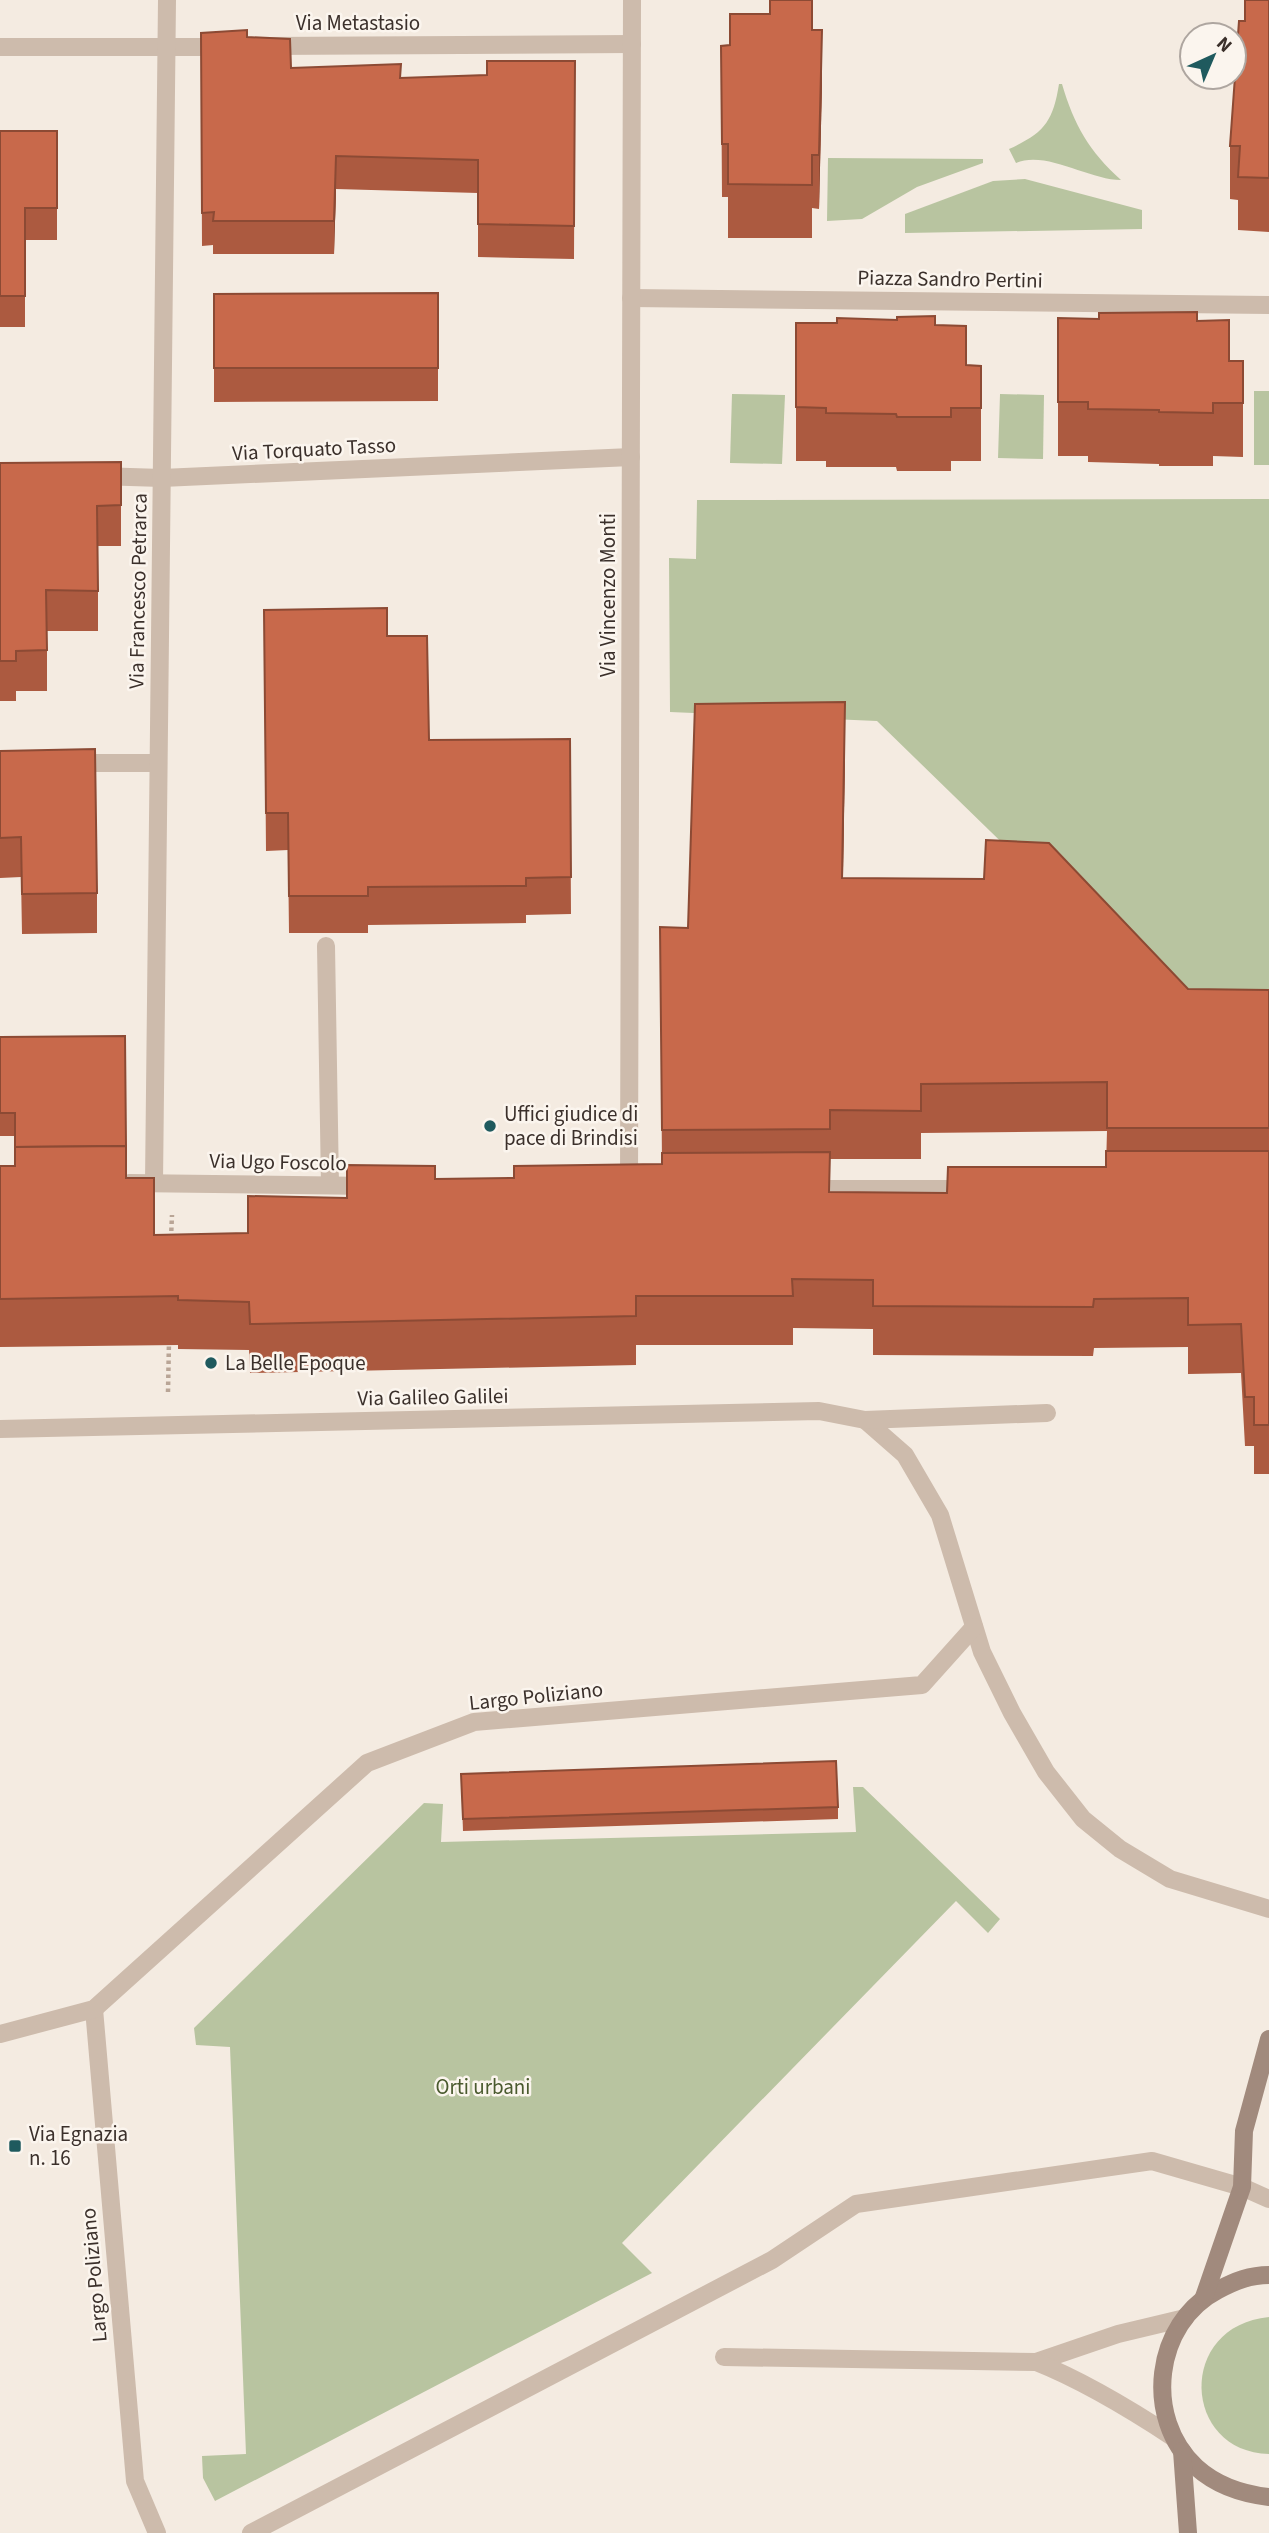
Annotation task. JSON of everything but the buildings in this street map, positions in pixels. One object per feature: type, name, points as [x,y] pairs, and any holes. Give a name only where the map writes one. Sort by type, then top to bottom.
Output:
[{"type":"street","name":"Via Francesco Petrarca","points":[[154,1183],[167,0]]},
{"type":"street","name":"Via Vincenzo Monti","points":[[629,1189],[632,0]]},
{"type":"street","name":"Via Metastasio","points":[[0,47],[632,44]]},
{"type":"street","name":"Piazza Sandro Pertini","points":[[631,298],[1269,305]]},
{"type":"street","name":"Via Torquato Tasso","points":[[81,476],[162,478],[631,457]]},
{"type":"street","points":[[53,763],[159,763]]},
{"type":"street","points":[[326,946],[330,1185]]},
{"type":"street","name":"Via Ugo Foscolo","points":[[112,1183],[385,1186]]},
{"type":"street","points":[[796,1189],[991,1189]]},
{"type":"street","name":"Via Galileo Galilei","points":[[0,1429],[819,1411],[866,1420],[1047,1413]]},
{"type":"street","points":[[866,1420],[905,1455],[940,1515],[982,1653],[1046,1772],[1083,1819],[1120,1849],[1170,1878],[1269,1909]]},
{"type":"street","name":"Largo Poliziano","points":[[0,2034],[94,2010],[367,1763],[474,1722],[922,1685],[974,1627]]},
{"type":"street","name":"Largo Poliziano","points":[[94,2010],[135,2481],[157,2533]]},
{"type":"street","points":[[1204,2297],[1242,2187],[1244,2131],[1269,2039]]},
{"type":"street","points":[[251,2533],[772,2260],[856,2204],[1152,2161],[1242,2187],[1269,2199]]},
{"type":"street","points":[[1188,2533],[1178,2444],[1162,2401],[1163,2362],[1178,2326],[1204,2297],[1238,2279],[1269,2275]]},
{"type":"street","points":[[724,2357],[1036,2362],[1118,2334],[1185,2318]]},
{"type":"street","points":[[1036,2362],[1066,2374],[1127,2407],[1178,2444],[1197,2468],[1230,2490],[1269,2497]]},
{"type":"path","points":[[171,1250],[173,1183]]},
{"type":"path","points":[[167,1425],[169,1331]]},
{"type":"green space","points":[[1059,84],[1062,84],[1072,112],[1091,148],[1121,180],[1095,176],[1041,160],[1016,163],[1009,149],[1031,137],[1045,125],[1054,108]]},
{"type":"green space","points":[[828,158],[983,159],[983,163],[917,187],[862,219],[827,221]]},
{"type":"green space","points":[[1025,179],[1142,210],[1142,229],[905,233],[905,214],[993,181]]},
{"type":"green space","points":[[1254,391],[1269,391],[1269,465],[1254,465]]},
{"type":"green space","points":[[732,394],[785,395],[782,464],[730,463]]},
{"type":"green space","points":[[1000,394],[1044,395],[1043,459],[998,458]]},
{"type":"green space","points":[[1269,499],[1269,1018],[1186,1022],[877,721],[670,712],[669,558],[696,559],[697,500]]},
{"type":"green space","name":"Orti urbani","points":[[853,1787],[863,1787],[1000,1919],[988,1933],[956,1901],[622,2243],[652,2273],[215,2501],[203,2478],[202,2456],[246,2454],[230,2047],[196,2045],[194,2028],[424,1803],[443,1804],[441,1842],[856,1832]]},
{"type":"green space","points":[[1269,2317],[1269,2454],[1240,2448],[1219,2433],[1206,2412],[1202,2388],[1205,2364],[1218,2342],[1239,2325]]},
{"type":"place","name":"Uffici giudice di pace di Brindisi","points":[[490,1126]]},
{"type":"place","name":"La Belle Epoque","points":[[211,1363]]},
{"type":"place","name":"Via Egnazia n. 16","points":[[15,2146]]}]
